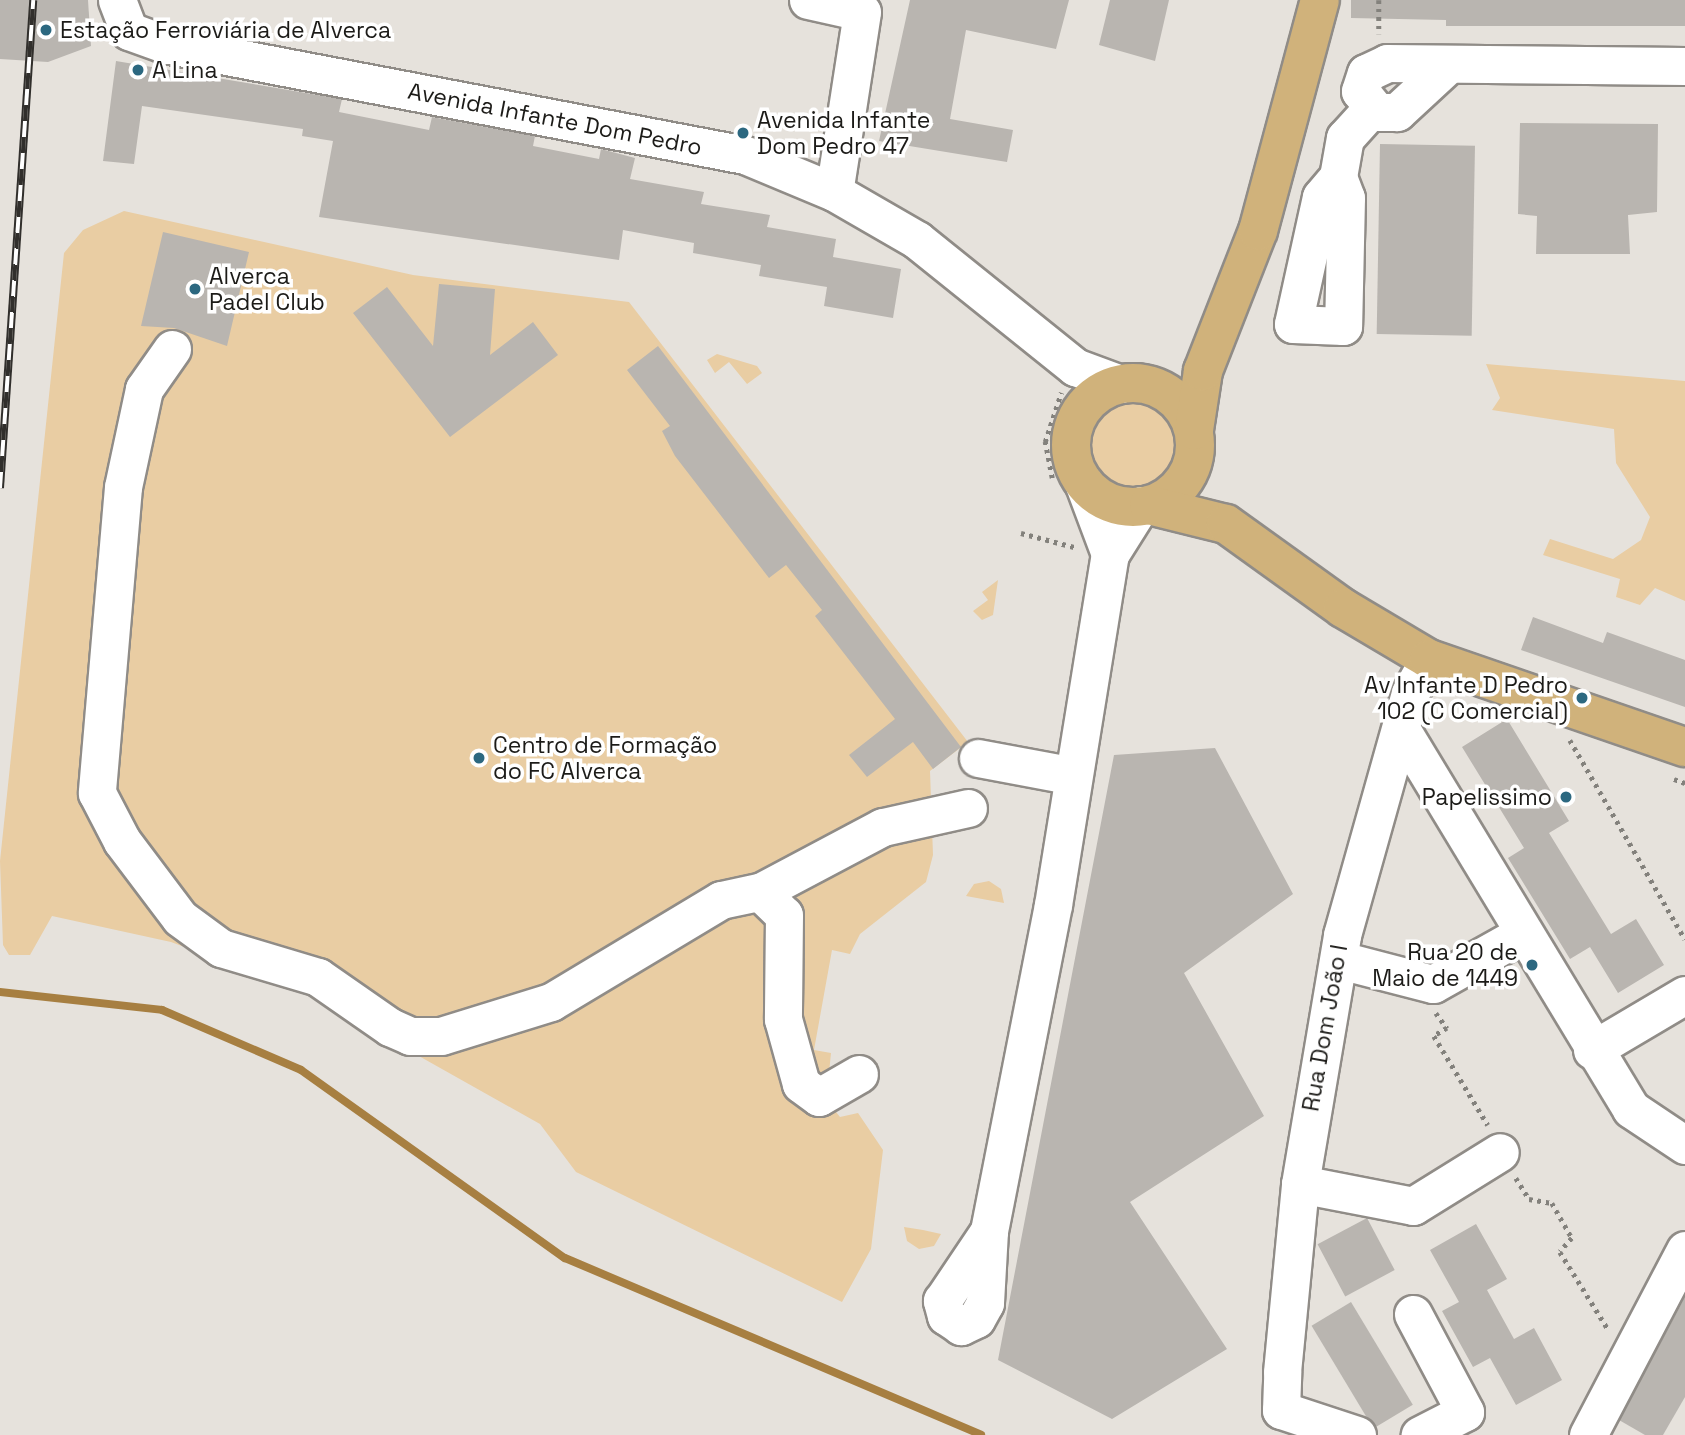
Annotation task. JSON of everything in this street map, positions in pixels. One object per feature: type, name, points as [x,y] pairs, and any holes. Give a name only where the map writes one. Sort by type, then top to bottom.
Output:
[{"type":"main road","points":[[1145,505],[1181,484],[1194,440],[1220,318],[1258,231],[1320,0]]},
{"type":"main road","points":[[1220,318],[1182,359],[1090,400],[1072,431],[1075,466],[1070,485],[1111,502],[1145,505],[1226,524]]},
{"type":"main road","points":[[1131,383],[1175,398],[1194,440],[1207,494],[1226,524],[1343,608],[1429,659],[1685,747]]},
{"type":"street","name":"Avenida Infante Dom Pedro","points":[[117,0],[129,31],[164,44],[745,155],[834,192],[917,240],[1075,367],[1131,383]]},
{"type":"street","points":[[808,0],[862,12],[834,192]]},
{"type":"street","points":[[1338,177],[1345,138],[1371,109],[1361,83],[1379,65],[1685,66]]},
{"type":"street","points":[[172,349],[144,389],[123,487],[97,793],[157,891],[198,936],[318,977],[410,1036],[441,1035],[551,1002],[721,900],[760,892],[883,827],[968,808]]},
{"type":"street","points":[[989,1231],[1053,905],[1069,775],[1090,547],[1070,485]]},
{"type":"street","points":[[1090,547],[1145,505]]},
{"type":"street","name":"Rua Dom João I","points":[[1357,1435],[1281,1410],[1300,1184],[1350,899],[1401,729],[1429,659]]},
{"type":"street","points":[[1401,729],[1592,1050],[1631,1109],[1685,1145]]},
{"type":"street","points":[[978,758],[1069,775]]},
{"type":"street","points":[[760,892],[784,915],[783,1019],[801,1084],[819,1097],[859,1074]]},
{"type":"street","points":[[1340,960],[1433,984],[1524,933]]},
{"type":"street","points":[[1592,1050],[1685,995]]},
{"type":"street","points":[[1300,1184],[1413,1206],[1500,1152]]},
{"type":"street","points":[[1587,1435],[1685,1250]]},
{"type":"street","points":[[1413,1314],[1465,1412],[1420,1435]]},
{"type":"path","points":[[1056,385],[1061,394],[1045,442],[1070,485]]},
{"type":"path","points":[[1021,533],[1090,547]]},
{"type":"path","points":[[1543,699],[1685,939]]},
{"type":"shaded area","name":"Centro de Formação do FC Alverca","points":[[124,211],[413,275],[629,302],[968,742],[930,771],[933,855],[926,882],[860,934],[850,954],[832,950],[814,1050],[831,1053],[829,1073],[814,1084],[840,1117],[858,1113],[883,1150],[871,1249],[842,1302],[576,1172],[540,1124],[305,992],[171,942],[52,916],[30,955],[9,955],[3,945],[0,861],[64,253],[83,230]]},
{"type":"shaded area","points":[[717,354],[757,366],[762,373],[747,384],[729,362],[715,373],[707,360]]},
{"type":"shaded area","points":[[1486,364],[1685,381],[1685,601],[1655,588],[1640,605],[1616,597],[1620,579],[1543,555],[1550,539],[1613,559],[1641,540],[1650,517],[1616,463],[1614,429],[1492,410],[1500,398]]},
{"type":"shaded area","points":[[1133,400],[1150,403],[1164,413],[1174,427],[1177,444],[1174,461],[1164,475],[1150,485],[1133,488],[1116,485],[1102,475],[1092,461],[1089,444],[1092,427],[1102,413],[1116,403]]},
{"type":"shaded area","points":[[998,580],[993,615],[982,620],[973,611],[988,600],[982,592]]},
{"type":"shaded area","points":[[989,881],[1001,889],[1004,903],[966,896],[974,884]]},
{"type":"shaded area","points":[[904,1227],[941,1234],[934,1246],[919,1249],[907,1241]]},
{"type":"building","name":"Estação Ferroviária de Alverca","points":[[0,0],[88,0],[91,46],[48,62],[0,59]]},
{"type":"building","points":[[910,0],[1069,0],[1056,49],[966,30],[950,119],[1013,130],[1007,162],[879,141]]},
{"type":"building","points":[[1110,0],[1169,0],[1155,61],[1099,45]]},
{"type":"building","points":[[1351,0],[1685,0],[1685,26],[1446,26],[1446,20],[1351,18]]},
{"type":"building","points":[[116,61],[342,99],[339,112],[429,130],[432,117],[535,136],[533,146],[599,159],[601,149],[635,158],[630,179],[704,192],[701,204],[770,215],[767,227],[836,239],[833,257],[901,269],[893,318],[824,306],[827,287],[759,276],[761,265],[693,253],[694,243],[623,230],[619,260],[319,217],[333,141],[302,136],[303,129],[142,106],[134,164],[103,161]]},
{"type":"building","points":[[1520,123],[1658,124],[1657,212],[1628,215],[1630,254],[1536,254],[1537,216],[1518,214]]},
{"type":"building","points":[[1380,144],[1475,146],[1472,336],[1377,334]]},
{"type":"building","name":"Alverca Padel Club","points":[[163,232],[249,252],[227,346],[174,328],[141,326]]},
{"type":"building","points":[[439,284],[495,289],[490,355],[533,322],[558,355],[450,437],[353,313],[387,287],[433,346]]},
{"type":"building","points":[[658,346],[961,747],[933,769],[913,742],[867,777],[849,755],[895,719],[815,616],[822,610],[786,565],[769,578],[675,456],[662,431],[670,426],[627,370]]},
{"type":"building","points":[[1533,617],[1603,643],[1607,632],[1685,660],[1685,707],[1521,650]]},
{"type":"building","points":[[1507,719],[1569,821],[1549,833],[1611,934],[1636,919],[1664,965],[1618,993],[1590,947],[1570,959],[1508,858],[1524,848],[1462,747]]},
{"type":"building","points":[[1215,748],[1293,894],[1184,973],[1264,1116],[1130,1202],[1227,1349],[1112,1419],[998,1360],[1114,755]]},
{"type":"building","points":[[1367,1218],[1395,1270],[1345,1296],[1318,1244]]},
{"type":"building","points":[[1476,1224],[1507,1279],[1487,1290],[1514,1339],[1534,1328],[1562,1380],[1516,1405],[1490,1358],[1473,1367],[1442,1311],[1459,1302],[1430,1250]]},
{"type":"building","points":[[1685,1297],[1685,1397],[1663,1435],[1645,1435],[1619,1420]]},
{"type":"building","points":[[1351,1302],[1413,1405],[1373,1429],[1312,1326]]},
{"type":"waterway","points":[[0,992],[162,1010],[301,1070],[565,1258],[981,1435]]},
{"type":"railway","points":[[0,488],[33,0]]},
{"type":"place","name":"Estação Ferroviária de Alverca","points":[[46,30]]},
{"type":"place","name":"A Lina","points":[[138,70]]},
{"type":"place","name":"Avenida Infante Dom Pedro 47","points":[[743,133]]},
{"type":"place","name":"Alverca Padel Club","points":[[195,289]]},
{"type":"place","name":"Av Infante D Pedro 102 (C Comercial)","points":[[1582,698]]},
{"type":"place","name":"Centro de Formação do FC Alverca","points":[[479,758]]},
{"type":"place","name":"Papelissimo","points":[[1566,797]]},
{"type":"place","name":"Rua 20 de Maio de 1449","points":[[1532,965]]}]
